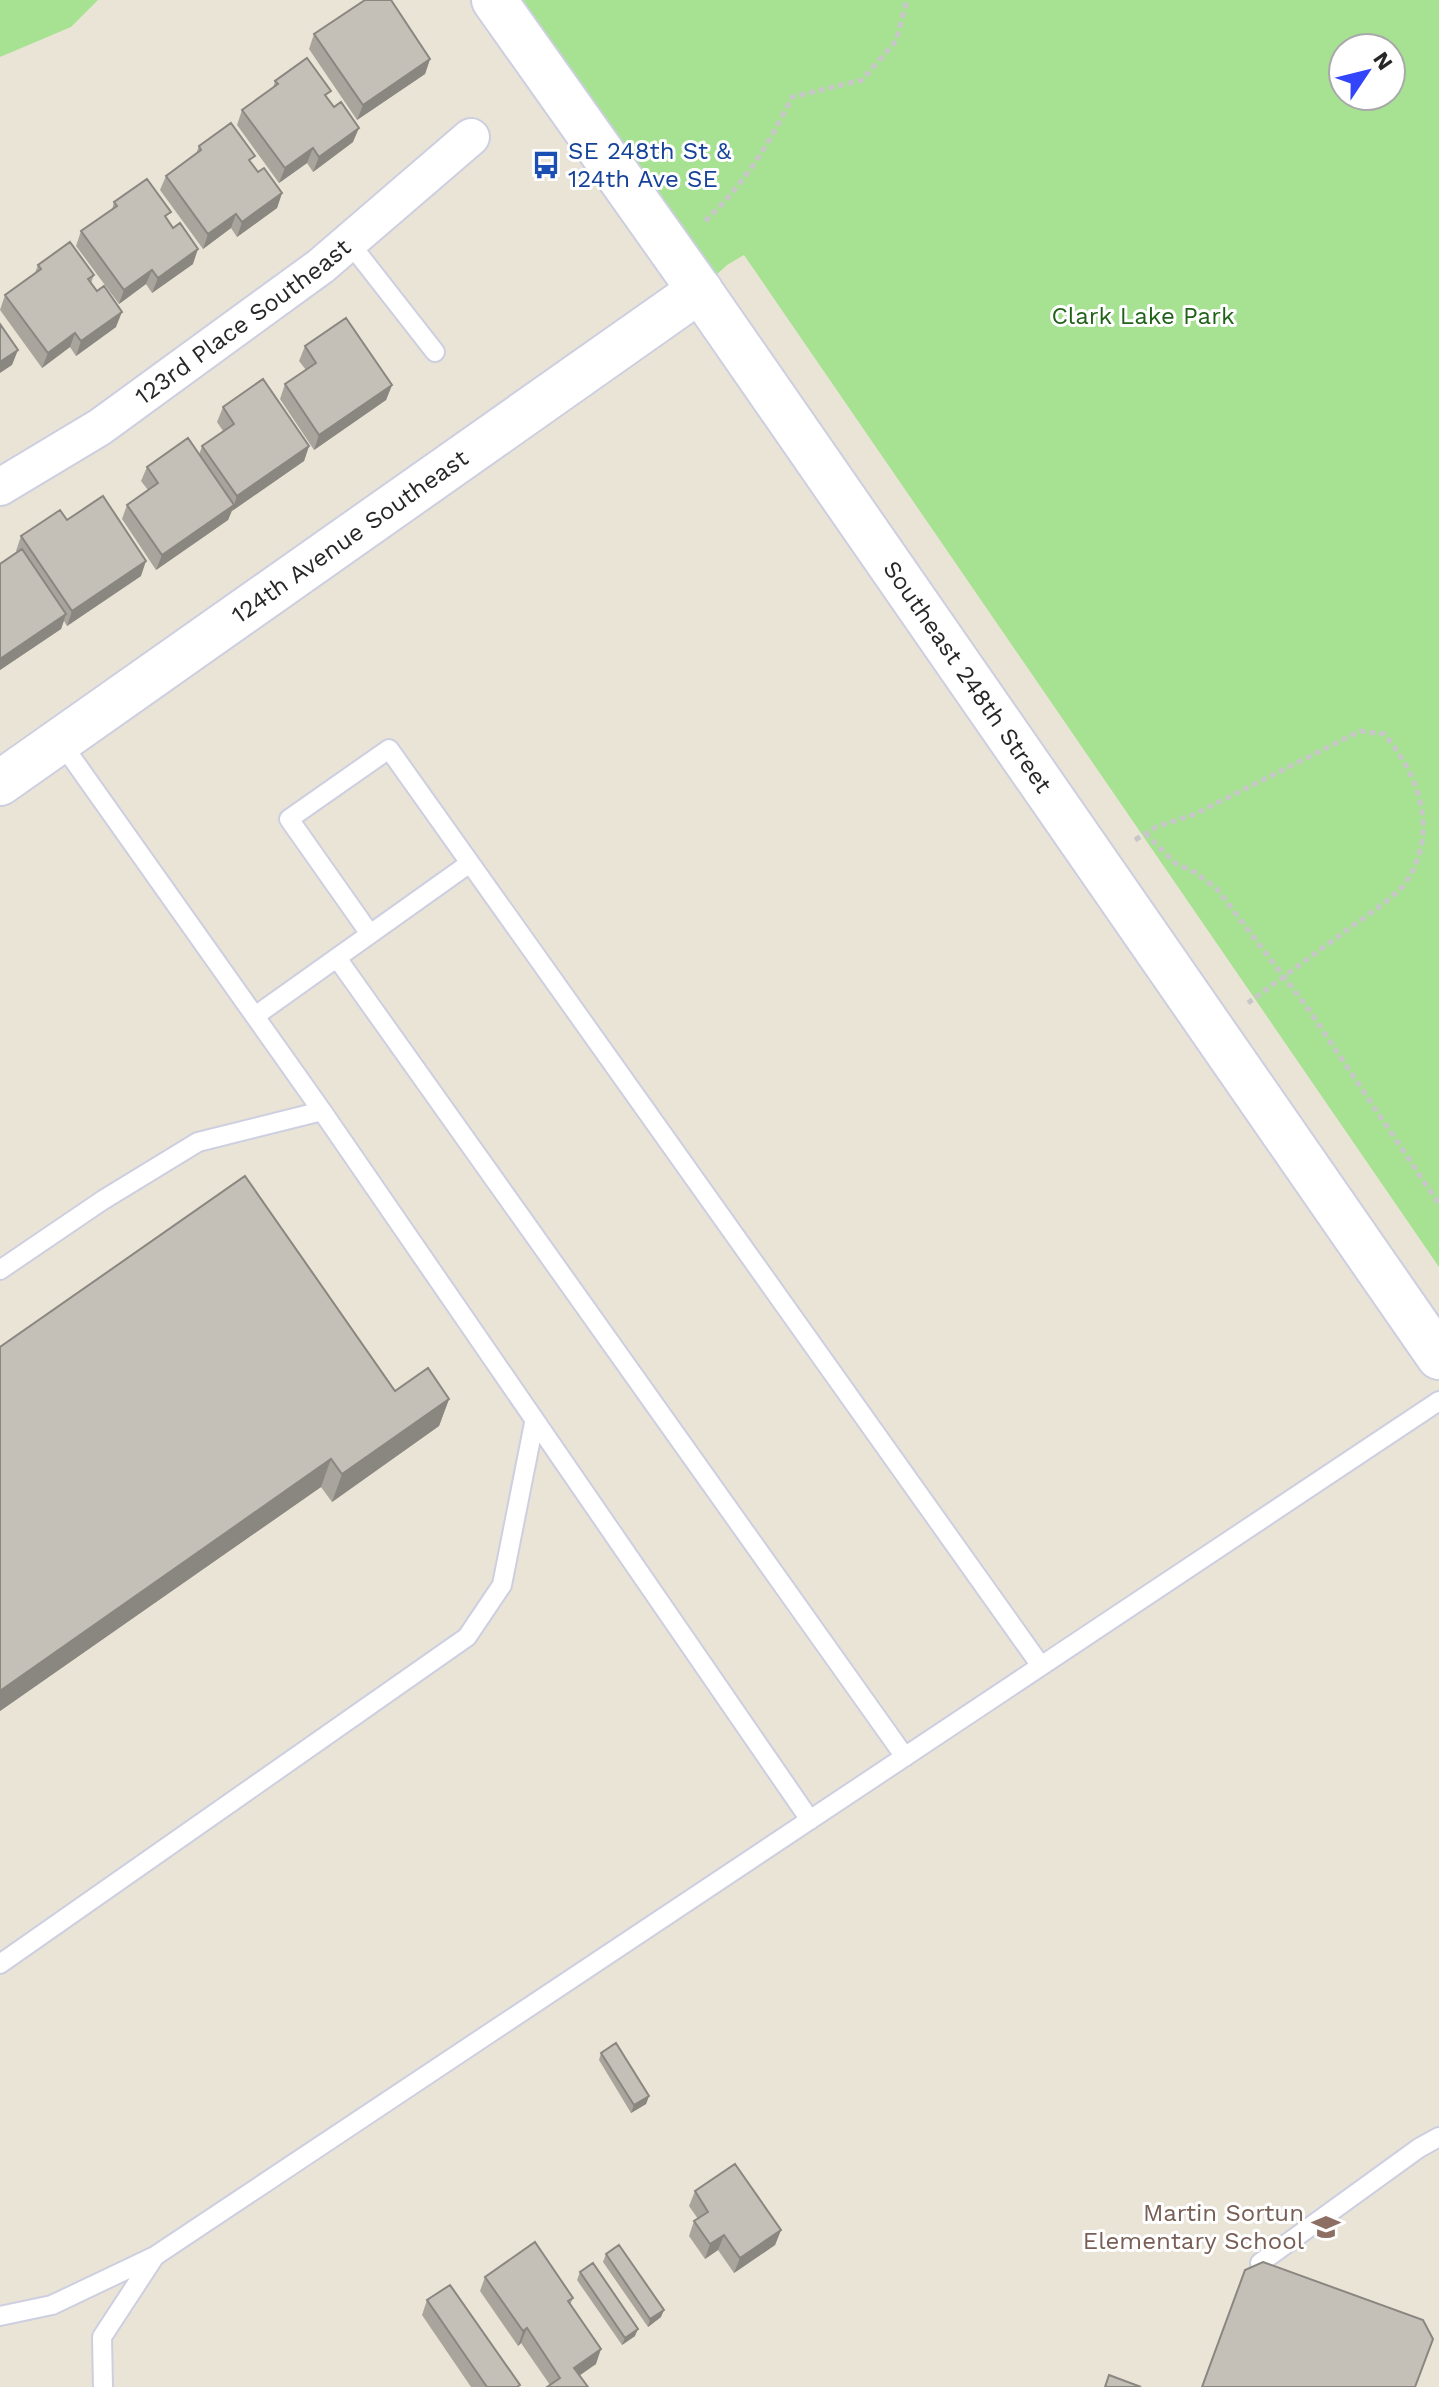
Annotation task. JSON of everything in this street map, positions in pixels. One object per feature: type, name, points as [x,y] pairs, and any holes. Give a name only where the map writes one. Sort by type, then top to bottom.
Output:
[{"type":"street","name":"Southeast 248th Street","points":[[494,0],[700,290],[1439,1357]]},
{"type":"street","name":"123rd Place Southeast","points":[[0,487],[100,427],[321,266],[471,137]]},
{"type":"street","name":"124th Avenue Southeast","points":[[0,783],[700,290]]},
{"type":"lane","points":[[349,242],[435,352]]},
{"type":"lane","points":[[60,741],[322,1111],[810,1820]]},
{"type":"lane","points":[[370,934],[289,819],[389,749],[1041,1666]]},
{"type":"lane","points":[[255,1016],[470,863]]},
{"type":"lane","points":[[337,958],[905,1757]]},
{"type":"lane","points":[[0,1270],[103,1200],[198,1142],[322,1111]]},
{"type":"lane","points":[[0,2316],[52,2305],[155,2256],[1439,1401]]},
{"type":"lane","points":[[0,1964],[467,1637],[502,1585],[534,1423]]},
{"type":"lane","points":[[1260,2263],[1419,2148],[1439,2137]]},
{"type":"lane","points":[[103,2387],[102,2337],[155,2256]]},
{"type":"path","points":[[672,251],[730,195],[771,141],[792,97],[862,80],[896,41],[907,0]]},
{"type":"path","points":[[1097,864],[1156,827],[1195,814],[1360,731],[1384,734],[1404,758],[1424,795],[1430,821],[1429,842],[1422,863],[1405,885],[1386,901],[1212,1030]]},
{"type":"path","points":[[1145,833],[1175,863],[1196,873],[1217,889],[1284,977],[1439,1204]]},
{"type":"green space","points":[[0,0],[98,0],[71,27],[0,57]]},
{"type":"green space","name":"Clark Lake Park","points":[[494,0],[1439,0],[1439,1267],[744,255],[727,265],[700,290]]},
{"type":"building","points":[[365,0],[391,0],[430,59],[363,105],[314,34]]},
{"type":"building","points":[[307,58],[331,91],[325,95],[334,107],[341,102],[359,128],[319,157],[313,148],[285,168],[242,110]]},
{"type":"building","points":[[231,123],[255,156],[249,160],[258,172],[264,168],[282,193],[242,222],[236,214],[208,234],[166,176]]},
{"type":"building","points":[[147,179],[171,212],[165,216],[173,228],[180,223],[198,249],[158,278],[152,270],[124,290],[81,231],[117,206],[114,202]]},
{"type":"building","points":[[70,242],[94,275],[88,279],[97,291],[104,286],[122,312],[81,341],[75,333],[48,353],[5,295],[41,269],[38,265]]},
{"type":"building","points":[[346,318],[392,385],[319,435],[285,384],[316,363],[305,346]]},
{"type":"building","points":[[0,324],[18,350],[0,362]]},
{"type":"building","points":[[263,379],[309,446],[237,496],[202,446],[234,424],[223,407]]},
{"type":"building","points":[[188,438],[234,505],[162,555],[127,505],[158,483],[147,467]]},
{"type":"building","points":[[103,496],[146,561],[72,611],[21,536],[60,510],[67,520]]},
{"type":"building","points":[[22,549],[66,614],[0,659],[0,564]]},
{"type":"building","points":[[245,1176],[395,1391],[428,1368],[449,1399],[342,1474],[331,1459],[0,1691],[0,1347]]},
{"type":"building","points":[[616,2043],[649,2096],[634,2105],[601,2053]]},
{"type":"building","points":[[735,2164],[781,2230],[740,2258],[724,2235],[710,2244],[694,2221],[708,2212],[695,2191]]},
{"type":"building","points":[[535,2242],[573,2298],[568,2301],[601,2349],[574,2368],[588,2387],[547,2387],[560,2378],[527,2328],[523,2331],[485,2277]]},
{"type":"building","points":[[619,2245],[664,2310],[650,2319],[606,2254]]},
{"type":"building","points":[[1263,2262],[1423,2320],[1433,2339],[1415,2387],[1202,2387],[1245,2270]]},
{"type":"building","points":[[593,2263],[638,2329],[625,2338],[580,2272]]},
{"type":"building","points":[[450,2285],[520,2385],[487,2387],[427,2300]]},
{"type":"building","points":[[1109,2375],[1141,2387],[1105,2387]]},
{"type":"place","name":"SE 248th St & 124th Ave SE","points":[[546,165]]},
{"type":"place","name":"Martin Sortun Elementary School","points":[[1326,2227]]}]
